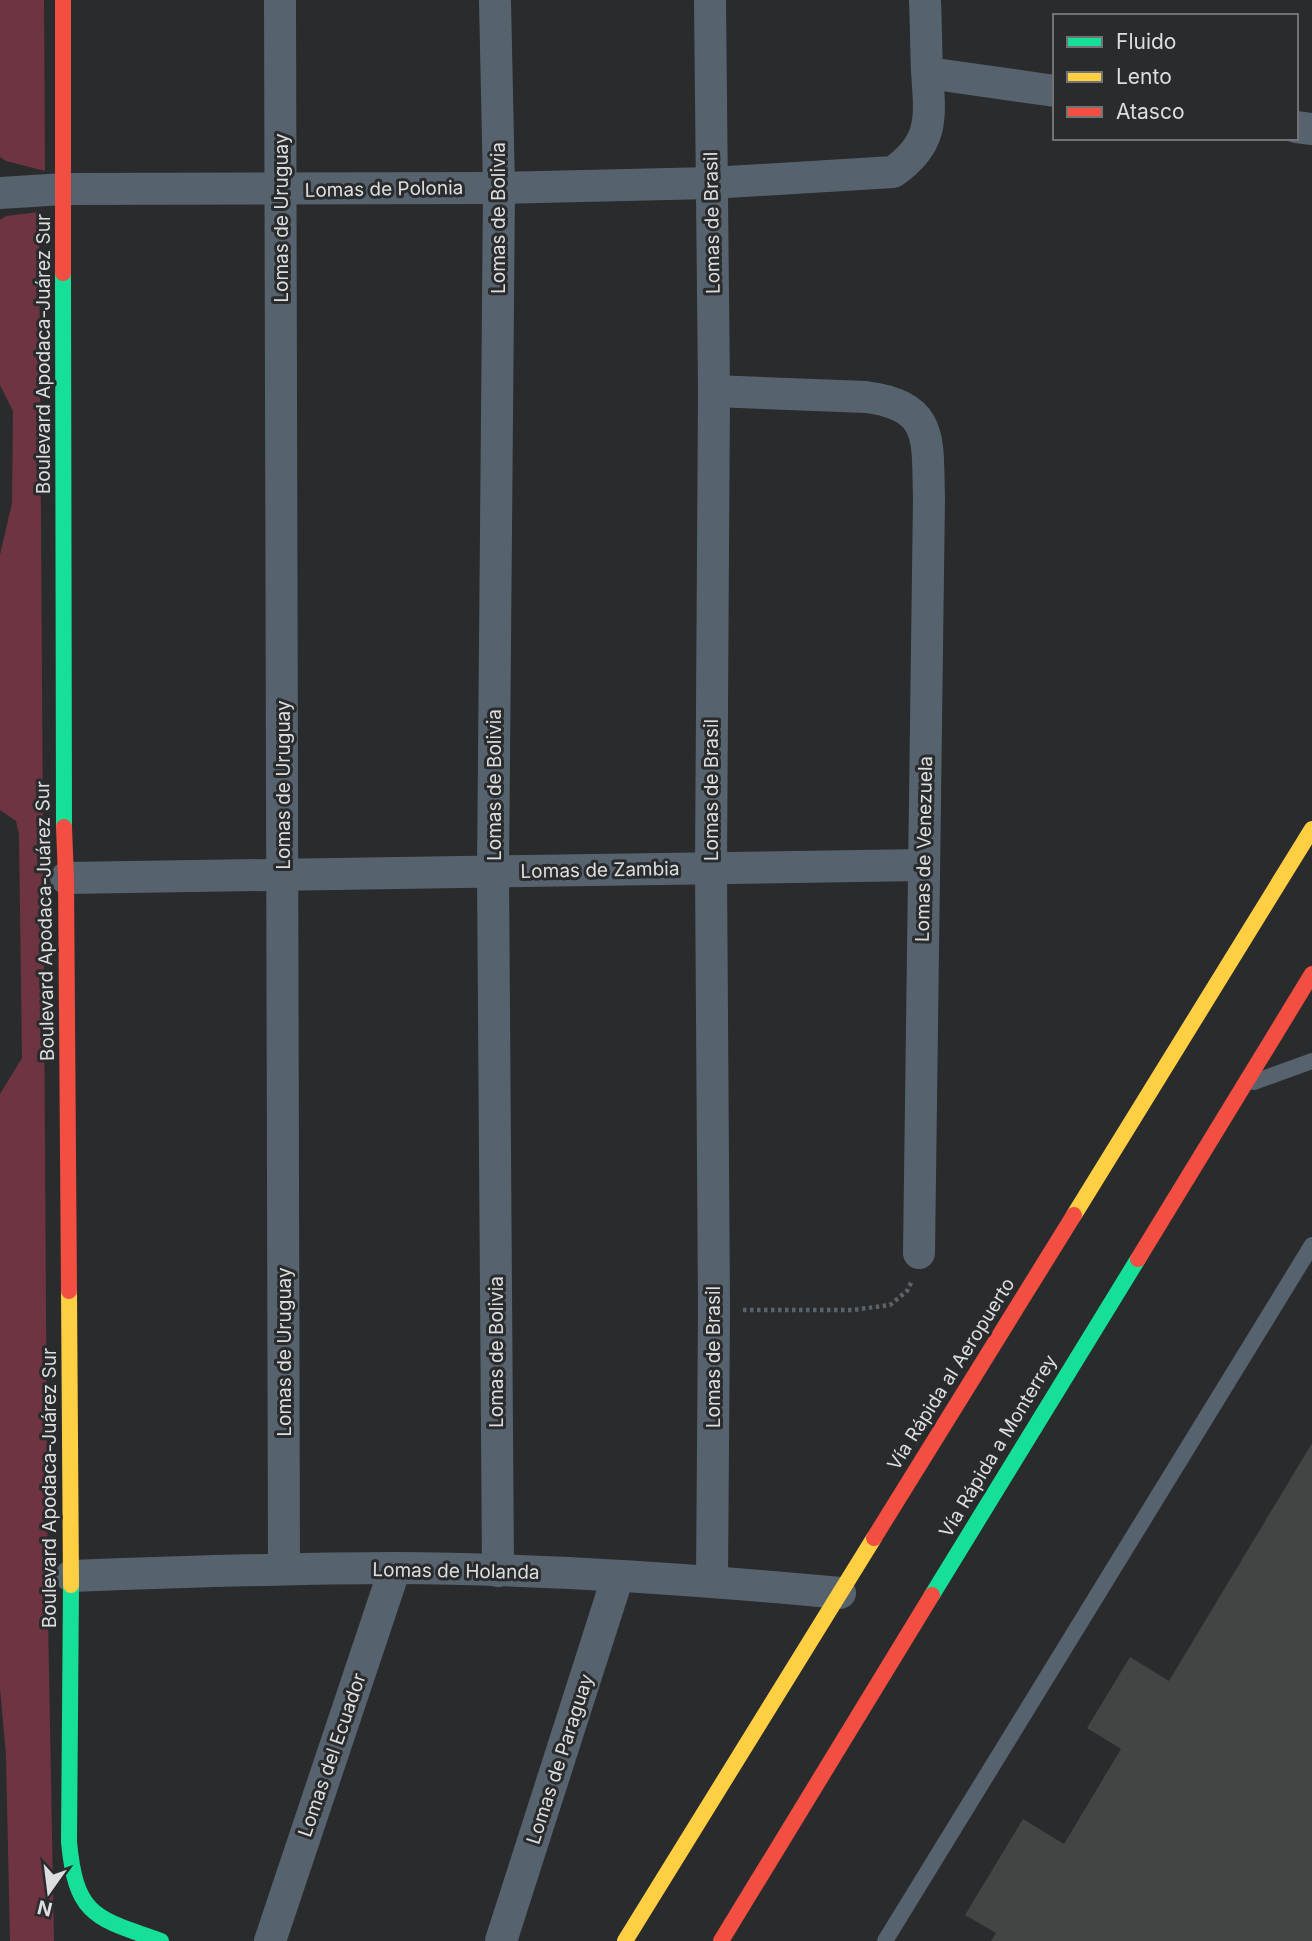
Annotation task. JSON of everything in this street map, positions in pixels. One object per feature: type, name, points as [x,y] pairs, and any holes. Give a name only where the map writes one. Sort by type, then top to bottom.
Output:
[{"type":"main road","name":"Boulevard Apodaca-Juárez Sur","points":[[63,0],[63,817],[66,878],[71,1576],[69,1842],[76,1885],[86,1906],[108,1921],[161,1941]]},
{"type":"main road","name":"Vía Rápida al Aeropuerto","points":[[625,1941],[1312,829]]},
{"type":"main road","name":"Vía Rápida a Monterrey","points":[[721,1941],[1312,974]]},
{"type":"street","name":"Lomas de Uruguay","points":[[280,0],[284,1569]]},
{"type":"street","name":"Lomas de Bolivia","points":[[495,0],[499,188],[493,872],[498,1570]]},
{"type":"street","name":"Lomas de Brasil","points":[[710,0],[714,391],[711,869],[714,1310],[712,1581]]},
{"type":"street","points":[[925,0],[928,73],[1053,91]]},
{"type":"street","name":"Lomas de Polonia","points":[[0,193],[64,189],[499,188],[711,183],[894,172],[919,148],[926,132],[930,109],[928,73]]},
{"type":"street","name":"Lomas de Venezuela","points":[[714,391],[890,400],[906,408],[919,420],[927,443],[929,497],[919,1252]]},
{"type":"street","name":"Lomas de Zambia","points":[[66,878],[923,865]]},
{"type":"street","name":"Lomas del Ecuador","points":[[270,1941],[395,1568]]},
{"type":"street","name":"Lomas de Holanda","points":[[71,1576],[284,1569],[498,1570],[712,1581],[840,1593]]},
{"type":"street","name":"Lomas de Paraguay","points":[[502,1941],[618,1576]]},
{"type":"lane","points":[[1242,1087],[1312,1060]]},
{"type":"lane","points":[[885,1941],[1312,1245]]},
{"type":"path","points":[[714,1310],[853,1310],[890,1305],[906,1291],[915,1275],[919,1252]]},
{"type":"shaded area","points":[[0,0],[44,0],[45,171],[0,157]]},
{"type":"shaded area","points":[[39,212],[48,1619],[54,1941],[10,1941],[6,1756],[0,1688],[0,1094],[22,1058],[19,834],[16,821],[0,810],[0,555],[12,503],[13,411],[0,385],[0,220],[6,216]]},
{"type":"building","points":[[1312,1443],[1312,1941],[991,1941],[996,1933],[965,1915],[1023,1819],[1064,1844],[1121,1749],[1087,1728],[1130,1657],[1169,1681]]},
{"type":"traffic: fast","points":[[63,273],[64,827]]},
{"type":"traffic: fast","points":[[932,1595],[1138,1259]]},
{"type":"traffic: fast","points":[[71,1585],[69,1842],[72,1867],[77,1886],[93,1911],[120,1926],[161,1941]]},
{"type":"traffic: slow","points":[[1074,1215],[1312,829]]},
{"type":"traffic: slow","points":[[69,1291],[71,1585]]},
{"type":"traffic: slow","points":[[625,1941],[874,1538]]},
{"type":"traffic: jam","points":[[63,0],[63,273]]},
{"type":"traffic: jam","points":[[64,827],[69,1291]]},
{"type":"traffic: jam","points":[[1138,1259],[1312,974]]},
{"type":"traffic: jam","points":[[874,1538],[1074,1215]]},
{"type":"traffic: jam","points":[[721,1941],[932,1595]]}]
